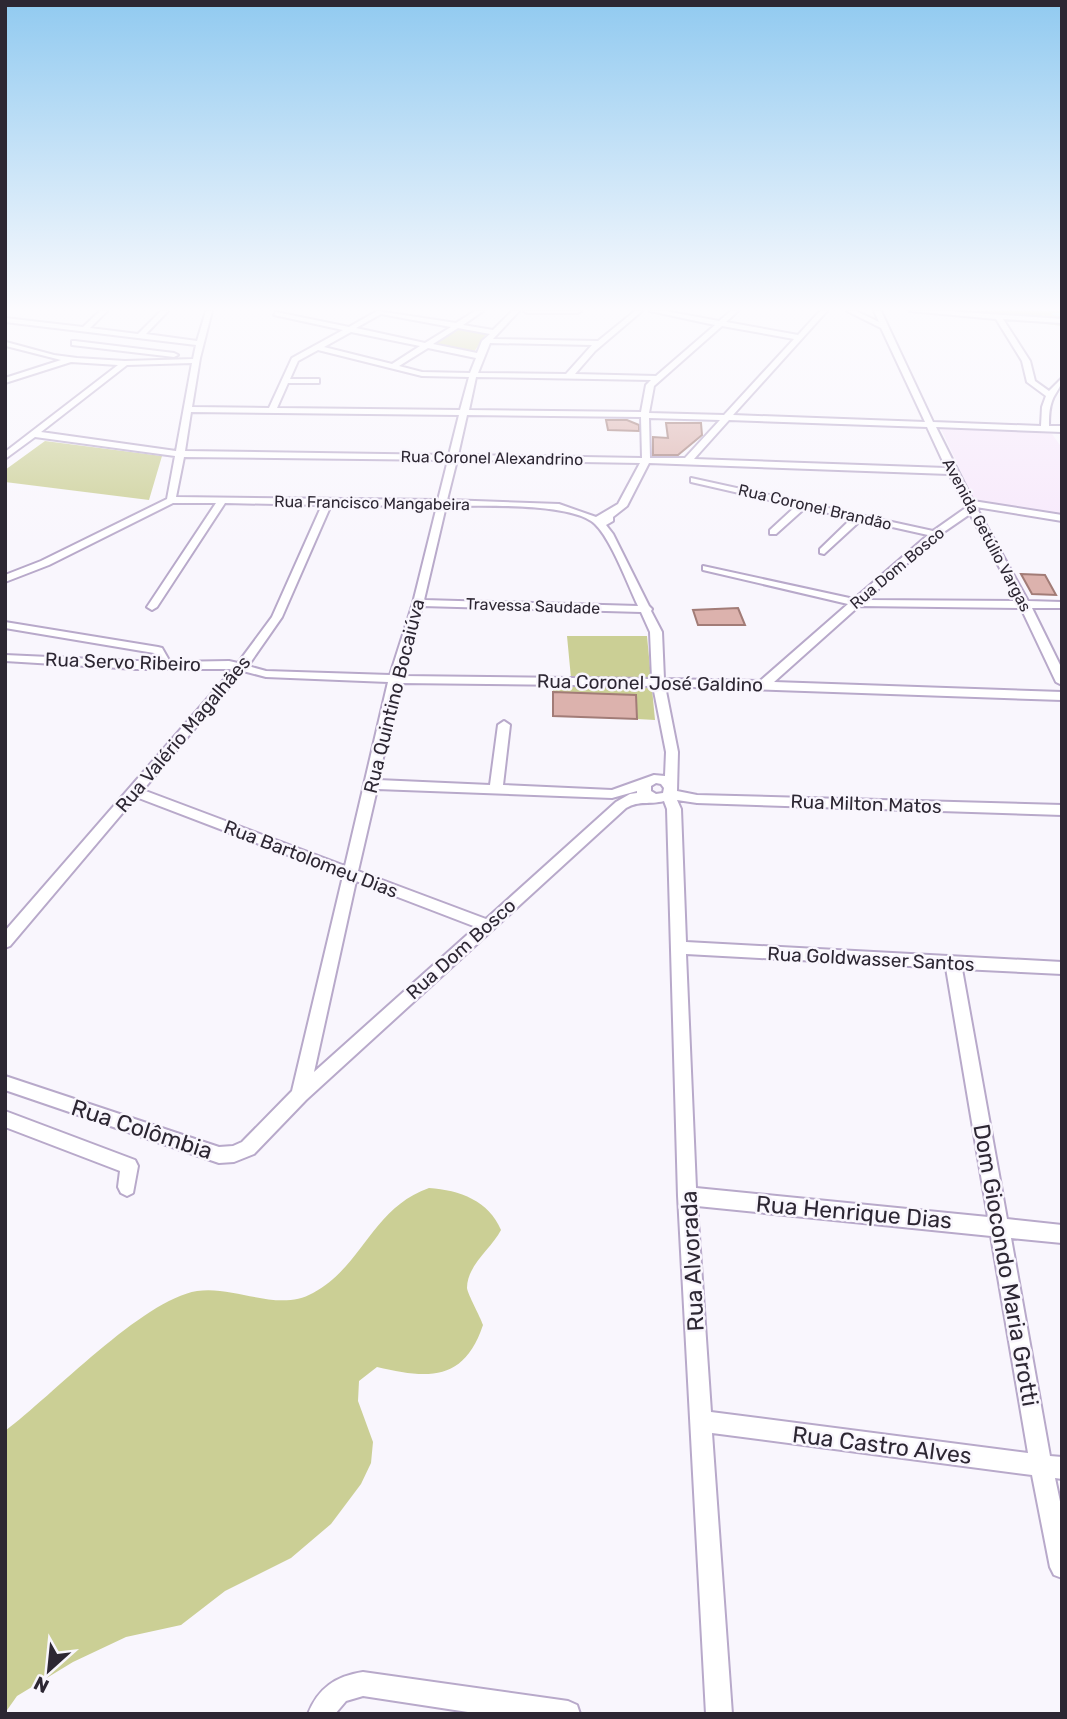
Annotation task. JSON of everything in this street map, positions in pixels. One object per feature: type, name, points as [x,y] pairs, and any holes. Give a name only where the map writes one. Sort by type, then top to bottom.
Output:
[{"type":"street","points":[[5,456],[89,391]]},
{"type":"street","points":[[5,579],[46,563],[171,500],[182,454],[190,391]]},
{"type":"street","points":[[272,410],[281,391]]},
{"type":"street","name":"Rua Quintino Bocaiúva","points":[[300,1095],[395,679],[418,603],[470,391]]},
{"type":"street","points":[[606,521],[629,495],[646,460],[647,391]]},
{"type":"street","points":[[687,461],[752,391]]},
{"type":"street","name":"Avenida Getúlio Vargas","points":[[915,391],[952,471],[1025,605],[1062,682]]},
{"type":"street","points":[[1045,428],[1044,407],[1054,391]]},
{"type":"street","points":[[1054,411],[1055,391]]},
{"type":"street","points":[[187,409],[645,415],[931,423],[1060,431]]},
{"type":"street","name":"Rua Coronel Alexandrino","points":[[34,434],[182,454],[646,460],[952,471]]},
{"type":"street","name":"Rua Coronel Brandão","points":[[694,480],[935,534]]},
{"type":"street","name":"Rua Francisco Mangabeira","points":[[171,500],[440,506],[521,504],[572,510],[606,521]]},
{"type":"street","points":[[152,607],[222,501]]},
{"type":"street","name":"Rua Valério Magalhães","points":[[5,942],[240,667],[278,617],[327,503]]},
{"type":"street","points":[[773,533],[804,504]]},
{"type":"street","points":[[971,506],[1062,518]]},
{"type":"street","name":"Rua Dom Bosco","points":[[762,686],[935,534],[971,506]]},
{"type":"street","points":[[824,551],[859,517]]},
{"type":"street","name":"Rua Alvorada","points":[[606,521],[656,632],[658,682],[672,752],[667,797],[681,948],[687,1196],[719,1714]]},
{"type":"street","points":[[707,568],[856,603],[1062,605]]},
{"type":"street","name":"Travessa Saudade","points":[[418,603],[647,609]]},
{"type":"street","points":[[5,625],[158,650],[166,665]]},
{"type":"street","name":"Rua Servo Ribeiro","points":[[5,658],[240,667]]},
{"type":"street","name":"Rua Coronel José Galdino","points":[[240,667],[266,674],[395,679],[658,682],[1062,696]]},
{"type":"street","points":[[496,789],[504,725]]},
{"type":"street","points":[[618,799],[646,782],[672,752]]},
{"type":"street","points":[[646,782],[665,780],[667,797]]},
{"type":"street","points":[[646,782],[644,793],[667,797]]},
{"type":"street","points":[[371,784],[496,789],[618,799],[667,797]]},
{"type":"street","name":"Rua Bartolomeu Dias","points":[[135,792],[487,925]]},
{"type":"street","name":"Rua Milton Matos","points":[[667,797],[1062,810]]},
{"type":"street","name":"Rua Dom Bosco","points":[[300,1095],[487,925],[618,799]]},
{"type":"street","name":"Rua Goldwasser Santos","points":[[681,948],[1062,968]]},
{"type":"street","name":"Dom Giocondo Maria Grotti","points":[[953,963],[1000,1226],[1051,1467],[1062,1567]]},
{"type":"street","name":"Rua Colômbia","points":[[5,1083],[226,1155],[248,1148],[300,1095]]},
{"type":"street","points":[[5,1119],[129,1166],[127,1187]]},
{"type":"street","name":"Rua Henrique Dias","points":[[687,1196],[1062,1234]]},
{"type":"street","name":"Rua Castro Alves","points":[[702,1421],[1051,1467]]},
{"type":"street","points":[[326,1704],[345,1686],[363,1684],[568,1714]]},
{"type":"shaded area","points":[[940,427],[1041,431],[1052,434],[1062,448],[1062,514],[975,501]]},
{"type":"green space","points":[[45,441],[162,456],[149,500],[5,482],[5,470]]},
{"type":"green space","points":[[567,636],[647,636],[655,720],[637,719],[635,695],[553,692],[553,680],[571,678]]},
{"type":"green space","points":[[429,1188],[452,1191],[481,1204],[496,1220],[501,1230],[475,1264],[468,1280],[468,1291],[483,1325],[466,1357],[455,1367],[428,1374],[412,1374],[377,1367],[359,1381],[358,1401],[373,1442],[371,1463],[361,1484],[331,1524],[291,1558],[225,1591],[181,1625],[126,1637],[73,1662],[17,1696],[5,1713],[5,1431],[124,1330],[175,1298],[211,1290],[271,1300],[299,1298],[313,1293],[330,1282],[344,1268],[394,1209]]},
{"type":"building","points":[[606,420],[627,420],[639,425],[639,431],[608,430]]},
{"type":"building","points":[[666,423],[701,423],[702,435],[678,455],[653,455],[653,437],[668,438]]},
{"type":"building","points":[[1021,574],[1045,575],[1056,595],[1032,594]]},
{"type":"building","points":[[738,608],[745,625],[698,625],[693,610]]},
{"type":"building","points":[[553,692],[636,695],[637,719],[553,716]]}]
